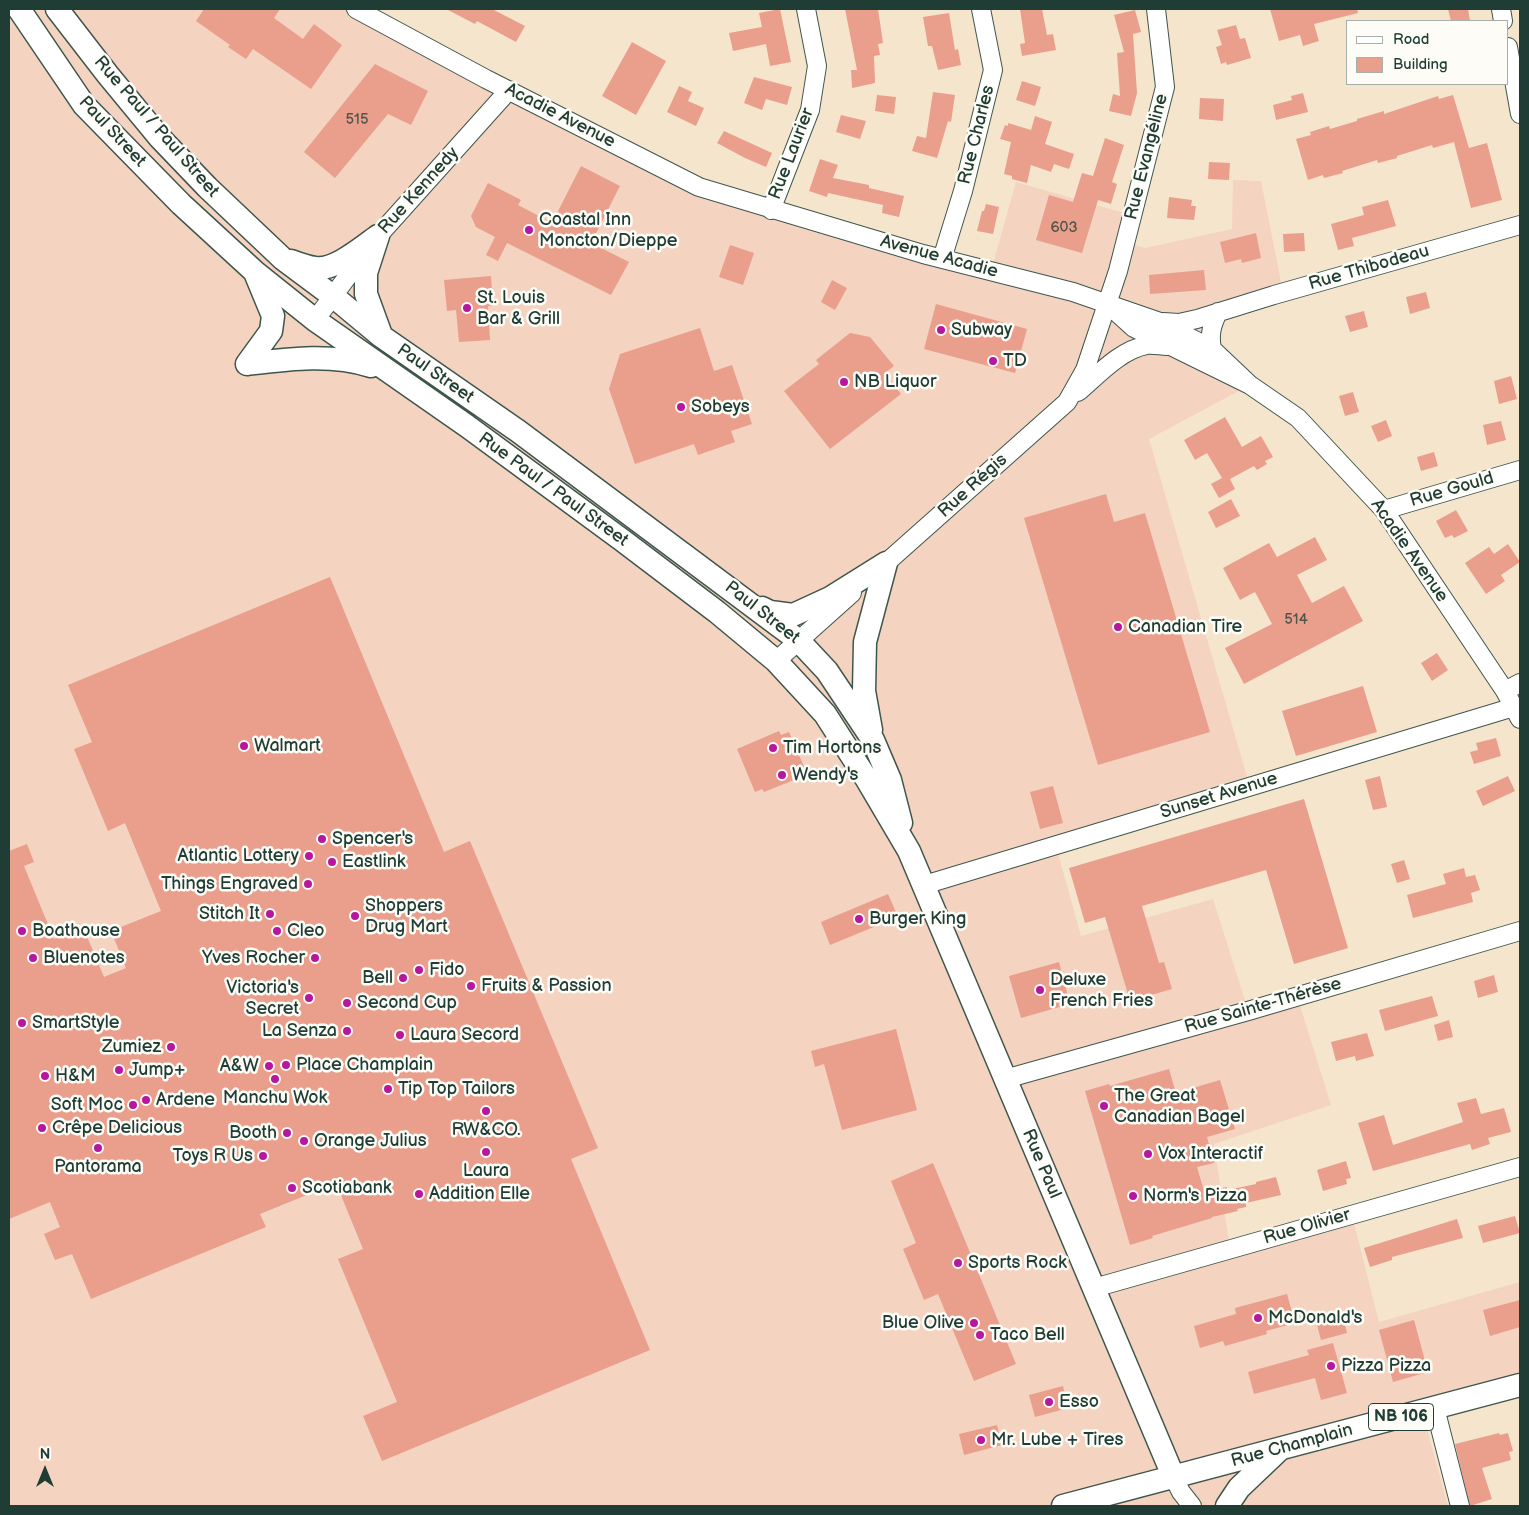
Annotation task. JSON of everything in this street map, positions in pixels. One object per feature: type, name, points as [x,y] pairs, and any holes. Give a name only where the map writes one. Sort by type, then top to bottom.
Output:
[{"type":"main road","name":"Paul Street","points":[[19,9],[84,105],[181,204],[255,272],[315,320],[387,371]]},
{"type":"main road","name":"Rue Paul / Paul Street","points":[[57,9],[160,138],[207,187],[283,259]]},
{"type":"main road","points":[[283,259],[316,268],[332,265],[346,259],[378,236]]},
{"type":"main road","points":[[378,236],[366,273],[366,294],[381,336]]},
{"type":"main road","name":"Paul Street","points":[[283,259],[334,297],[381,336],[518,431],[798,640],[827,671],[874,740],[890,780],[908,851]]},
{"type":"main road","points":[[255,272],[273,316],[271,331],[247,364],[289,359],[324,358],[354,360],[387,371]]},
{"type":"main road","name":"Rue Paul / Paul Street","points":[[387,371],[475,432],[717,612]]},
{"type":"main road","points":[[747,601],[770,612],[793,615],[830,598],[886,563]]},
{"type":"main road","points":[[874,740],[864,691],[865,642],[886,563]]},
{"type":"main road","name":"Paul Street","points":[[717,612],[776,661],[825,714],[866,778],[908,851]]},
{"type":"main road","name":"Rue Paul","points":[[908,851],[1182,1492]]},
{"type":"main road","name":"Rue Champlain","points":[[1063,1506],[1182,1492],[1281,1449],[1520,1385]]},
{"type":"main road","points":[[1228,1506],[1239,1488],[1281,1449]]},
{"type":"street","name":"Acadie Avenue","points":[[356,9],[699,187],[771,210]]},
{"type":"street","name":"Rue Laurier","points":[[771,210],[810,110],[817,66],[806,9]]},
{"type":"street","name":"Rue Charles","points":[[942,259],[963,191],[993,70],[981,9]]},
{"type":"street","name":"Rue Evangéline","points":[[1107,304],[1120,264],[1165,86],[1156,9]]},
{"type":"street","points":[[1509,53],[1520,114]]},
{"type":"street","name":"Rue Kennedy","points":[[315,320],[378,236],[510,90]]},
{"type":"street","name":"Avenue Acadie","points":[[771,210],[942,259],[1072,292],[1107,304]]},
{"type":"street","name":"Rue Thibodeau","points":[[1160,322],[1179,323],[1190,321],[1520,225]]},
{"type":"street","name":"Acadie Avenue","points":[[1107,304],[1160,322],[1212,348],[1250,385]]},
{"type":"street","name":"Acadie Avenue","points":[[1107,304],[1134,328],[1250,385],[1298,418],[1384,510],[1512,686],[1517,713]]},
{"type":"street","name":"Rue Régis","points":[[776,661],[1067,402],[1085,370],[1107,304]]},
{"type":"street","points":[[1212,348],[1210,339],[1218,312]]},
{"type":"street","points":[[1067,402],[1101,371],[1124,354],[1147,345],[1170,346]]},
{"type":"street","name":"Rue Gould","points":[[1384,510],[1520,470]]},
{"type":"street","name":"Sunset Avenue","points":[[924,885],[1517,713]]},
{"type":"street","name":"Rue Sainte-Thérèse","points":[[1005,1079],[1248,1011],[1520,931]]},
{"type":"street","name":"Rue Olivier","points":[[1094,1288],[1520,1167]]},
{"type":"street","points":[[1435,1408],[1460,1506]]},
{"type":"shaded area","points":[[9,9],[358,9],[699,187],[991,271],[1016,182],[1138,217],[1131,244],[1145,248],[1232,229],[1233,180],[1261,181],[1283,292],[1218,312],[1210,339],[1250,385],[1149,439],[1250,787],[1056,846],[1081,936],[1213,899],[1248,1010],[1297,996],[1331,1105],[1214,1144],[1230,1248],[1352,1215],[1379,1322],[1520,1282],[1520,1385],[1422,1411],[1448,1506],[9,1506]]},
{"type":"building","points":[[204,9],[280,9],[274,18],[303,39],[314,24],[342,45],[311,89],[253,49],[246,59],[228,47],[230,45],[196,21]]},
{"type":"building","points":[[446,9],[492,9],[525,26],[516,42],[477,21],[475,24]]},
{"type":"building","points":[[780,9],[791,62],[770,66],[766,44],[733,51],[729,33],[762,27],[759,13]]},
{"type":"building","points":[[845,9],[878,9],[883,43],[878,44],[880,55],[874,56],[875,83],[852,88],[851,70],[857,70]]},
{"type":"building","points":[[1020,9],[1042,9],[1047,35],[1053,34],[1056,50],[1022,56],[1020,44],[1025,43]]},
{"type":"building","points":[[1270,9],[1357,9],[1358,13],[1314,24],[1319,41],[1303,46],[1300,35],[1279,41]]},
{"type":"building","points":[[1448,9],[1468,9],[1470,20],[1451,20]]},
{"type":"building","points":[[1135,10],[1141,32],[1133,34],[1137,93],[1131,116],[1109,111],[1113,94],[1120,96],[1117,53],[1124,52],[1114,15]]},
{"type":"building","points":[[949,13],[955,50],[958,49],[961,65],[938,70],[932,46],[928,46],[923,17]]},
{"type":"building","points":[[1236,25],[1240,39],[1245,38],[1251,58],[1227,65],[1226,62],[1221,64],[1216,47],[1222,45],[1217,30]]},
{"type":"building","points":[[632,42],[666,61],[636,115],[602,96]]},
{"type":"building","points":[[375,64],[428,91],[411,125],[388,114],[335,178],[304,152]]},
{"type":"building","points":[[754,77],[792,87],[787,105],[766,99],[762,110],[744,103]]},
{"type":"building","points":[[1022,81],[1041,87],[1035,106],[1016,100]]},
{"type":"building","points":[[679,86],[692,92],[688,101],[704,108],[696,126],[667,112]]},
{"type":"building","points":[[933,92],[955,95],[951,122],[948,121],[937,158],[912,151],[917,136],[926,138]]},
{"type":"building","points":[[1303,93],[1308,112],[1276,120],[1273,105],[1292,100],[1291,96]]},
{"type":"building","points":[[877,95],[896,97],[894,114],[875,111]]},
{"type":"building","points":[[1453,95],[1469,148],[1487,143],[1502,200],[1471,208],[1454,142],[1433,148],[1432,145],[1397,156],[1397,158],[1378,163],[1377,160],[1342,171],[1343,173],[1324,178],[1323,175],[1308,180],[1296,139],[1311,135],[1310,132],[1329,126],[1330,129],[1357,121],[1357,119],[1384,111],[1384,114],[1438,96],[1439,99]]},
{"type":"building","points":[[1200,98],[1224,99],[1223,121],[1199,119]]},
{"type":"building","points":[[841,115],[866,121],[860,139],[836,132]]},
{"type":"building","points":[[1035,116],[1052,122],[1045,144],[1074,154],[1069,169],[1054,164],[1051,172],[1031,165],[1027,183],[1012,179],[1012,176],[1004,174],[1011,142],[1000,139],[1005,125],[1008,126],[1008,123],[1031,130]]},
{"type":"building","points":[[724,131],[772,153],[766,167],[717,143]]},
{"type":"building","points":[[1105,138],[1124,145],[1112,182],[1117,184],[1111,204],[1098,200],[1082,253],[1036,240],[1049,195],[1073,202],[1082,173],[1093,176]]},
{"type":"building","points":[[820,159],[838,165],[833,178],[869,185],[869,188],[904,196],[899,217],[882,213],[883,205],[828,193],[827,197],[809,191]]},
{"type":"building","points":[[1209,162],[1230,163],[1229,180],[1208,179]]},
{"type":"building","name":"Coastal Inn Moncton/Dieppe","points":[[581,166],[620,186],[591,243],[629,262],[611,295],[507,243],[498,261],[486,255],[495,237],[476,227],[471,216],[488,183],[521,200],[518,205],[552,223]]},
{"type":"building","points":[[1169,197],[1192,200],[1191,206],[1196,206],[1194,220],[1167,218]]},
{"type":"building","points":[[1388,200],[1396,226],[1352,238],[1354,246],[1338,250],[1331,224],[1364,215],[1362,207]]},
{"type":"building","points":[[986,204],[999,207],[993,234],[977,231],[982,211],[984,211]]},
{"type":"building","points":[[1256,233],[1261,258],[1242,263],[1241,259],[1225,263],[1220,242]]},
{"type":"building","points":[[1304,233],[1305,251],[1284,252],[1283,234]]},
{"type":"building","points":[[730,245],[754,253],[743,285],[719,277]]},
{"type":"building","points":[[1204,270],[1206,290],[1150,294],[1149,275]]},
{"type":"building","name":"St. Louis Bar & Grill","points":[[491,276],[493,306],[488,306],[490,340],[459,342],[456,310],[447,311],[444,280]]},
{"type":"building","points":[[832,280],[847,288],[835,310],[821,302]]},
{"type":"building","points":[[1426,292],[1430,308],[1410,314],[1406,297]]},
{"type":"building","points":[[936,304],[1027,329],[1015,373],[924,349]]},
{"type":"building","points":[[1364,311],[1368,327],[1350,332],[1345,316]]},
{"type":"building","name":"Sobeys","points":[[700,328],[714,371],[732,365],[752,424],[731,431],[735,442],[698,455],[694,444],[635,464],[609,389],[620,354]]},
{"type":"building","name":"NB Liquor","points":[[850,333],[870,337],[894,366],[885,373],[901,394],[830,449],[784,391],[819,364],[816,360]]},
{"type":"building","points":[[1511,376],[1517,399],[1499,404],[1494,381]]},
{"type":"building","points":[[1353,392],[1359,412],[1345,416],[1339,396]]},
{"type":"building","points":[[1225,417],[1242,447],[1261,436],[1273,457],[1265,461],[1267,464],[1257,470],[1254,466],[1230,479],[1235,489],[1219,498],[1211,484],[1222,478],[1207,453],[1195,460],[1184,440]]},
{"type":"building","points":[[1386,420],[1392,436],[1378,442],[1371,426]]},
{"type":"building","points":[[1501,421],[1506,440],[1487,445],[1483,425]]},
{"type":"building","points":[[1434,452],[1438,466],[1421,471],[1417,457]]},
{"type":"building","name":"Canadian Tire","points":[[1106,494],[1114,522],[1145,513],[1210,732],[1098,765],[1024,518]]},
{"type":"building","points":[[1231,499],[1240,516],[1216,528],[1208,512]]},
{"type":"building","points":[[1456,510],[1468,531],[1454,538],[1452,535],[1445,538],[1436,521]]},
{"type":"building","points":[[1315,537],[1327,560],[1297,575],[1312,603],[1344,586],[1363,621],[1244,684],[1225,648],[1272,624],[1255,592],[1240,600],[1223,568],[1269,543],[1277,557]]},
{"type":"building","points":[[1508,544],[1520,562],[1501,575],[1505,581],[1486,594],[1465,563],[1489,547],[1494,554]]},
{"type":"building","name":"Place Champlain","points":[[330,577],[444,852],[470,841],[598,1148],[571,1159],[650,1350],[382,1461],[363,1416],[397,1402],[338,1259],[363,1249],[336,1183],[260,1214],[266,1227],[91,1299],[72,1254],[55,1260],[44,1234],[60,1227],[50,1202],[9,1219],[9,851],[27,844],[34,862],[24,866],[54,939],[83,927],[104,977],[126,968],[111,931],[161,911],[125,823],[108,831],[74,749],[92,742],[68,685]]},
{"type":"building","points":[[1437,653],[1448,670],[1432,681],[1421,663]]},
{"type":"building","points":[[1363,686],[1377,732],[1296,756],[1282,711]]},
{"type":"building","points":[[779,731],[781,735],[789,732],[806,771],[798,774],[799,778],[764,792],[762,789],[755,792],[737,749]]},
{"type":"building","points":[[1496,738],[1501,756],[1474,764],[1470,752],[1478,750],[1476,743]]},
{"type":"building","points":[[1380,776],[1387,807],[1373,810],[1365,780]]},
{"type":"building","points":[[1508,776],[1515,791],[1483,806],[1476,791]]},
{"type":"building","points":[[1053,786],[1063,823],[1040,829],[1030,792]]},
{"type":"building","points":[[1304,799],[1348,948],[1294,964],[1266,870],[1142,906],[1159,963],[1164,962],[1172,989],[1130,1001],[1105,917],[1085,923],[1069,868]]},
{"type":"building","points":[[1404,860],[1410,879],[1397,883],[1391,864]]},
{"type":"building","points":[[1464,868],[1466,877],[1475,875],[1480,890],[1471,893],[1473,902],[1413,918],[1407,895],[1446,884],[1443,874]]},
{"type":"building","name":"Burger King","points":[[888,894],[898,917],[830,945],[821,922]]},
{"type":"building","name":"Deluxe French Fries","points":[[1059,962],[1070,1004],[1021,1018],[1009,976]]},
{"type":"building","points":[[1494,975],[1498,992],[1478,998],[1474,981]]},
{"type":"building","points":[[1432,996],[1438,1016],[1385,1031],[1379,1010]]},
{"type":"building","points":[[1449,1020],[1453,1037],[1438,1041],[1434,1025]]},
{"type":"building","points":[[896,1029],[917,1110],[842,1130],[824,1064],[815,1067],[811,1051]]},
{"type":"building","points":[[1367,1033],[1374,1056],[1356,1061],[1355,1056],[1336,1061],[1331,1042]]},
{"type":"building","name":"Vox Interactif","points":[[1169,1069],[1176,1093],[1220,1080],[1235,1129],[1207,1137],[1214,1163],[1197,1167],[1204,1191],[1227,1187],[1227,1190],[1256,1184],[1256,1182],[1276,1177],[1281,1195],[1246,1203],[1246,1207],[1237,1209],[1238,1211],[1212,1217],[1130,1245],[1085,1091]]},
{"type":"building","points":[[1476,1098],[1481,1114],[1504,1108],[1511,1132],[1488,1138],[1490,1144],[1472,1150],[1470,1144],[1373,1171],[1358,1123],[1384,1115],[1393,1145],[1463,1122],[1457,1103]]},
{"type":"building","points":[[1346,1161],[1351,1178],[1346,1179],[1347,1184],[1323,1191],[1317,1170]]},
{"type":"building","points":[[933,1163],[1016,1364],[974,1381],[938,1294],[924,1300],[903,1249],[916,1243],[891,1181]]},
{"type":"building","points":[[1515,1216],[1520,1233],[1483,1243],[1478,1226]]},
{"type":"building","points":[[1457,1219],[1463,1238],[1392,1257],[1392,1260],[1370,1267],[1364,1248]]},
{"type":"building","name":"McDonald's","points":[[1287,1294],[1295,1323],[1266,1331],[1267,1334],[1225,1346],[1223,1341],[1200,1348],[1194,1326],[1236,1314],[1235,1308]]},
{"type":"building","points":[[1520,1300],[1520,1327],[1490,1336],[1483,1310]]},
{"type":"building","points":[[1343,1317],[1347,1333],[1321,1340],[1317,1325]]},
{"type":"building","points":[[1414,1320],[1428,1372],[1393,1382],[1379,1330]]},
{"type":"building","points":[[1333,1343],[1347,1393],[1321,1400],[1315,1378],[1254,1394],[1248,1372],[1309,1355],[1307,1350]]},
{"type":"building","name":"Esso","points":[[1063,1386],[1068,1408],[1035,1417],[1029,1395]]},
{"type":"building","name":"Mr. Lube + Tires","points":[[997,1425],[1002,1445],[964,1455],[959,1434]]},
{"type":"building","points":[[1499,1433],[1500,1435],[1508,1433],[1513,1451],[1509,1452],[1511,1460],[1482,1468],[1492,1499],[1470,1506],[1455,1444]]},
{"type":"place","name":"Coastal Inn Moncton/Dieppe","points":[[529,230]]},
{"type":"place","name":"St. Louis Bar & Grill","points":[[467,308]]},
{"type":"place","name":"Subway","points":[[941,330]]},
{"type":"place","name":"TD","points":[[993,361]]},
{"type":"place","name":"NB Liquor","points":[[844,382]]},
{"type":"place","name":"Sobeys","points":[[681,407]]},
{"type":"place","name":"Canadian Tire","points":[[1118,627]]},
{"type":"place","name":"Walmart","points":[[244,746]]},
{"type":"place","name":"Tim Hortons","points":[[773,748]]},
{"type":"place","name":"Wendy's","points":[[782,775]]},
{"type":"place","name":"Spencer's","points":[[322,839]]},
{"type":"place","name":"Atlantic Lottery","points":[[309,856]]},
{"type":"place","name":"Eastlink","points":[[332,862]]},
{"type":"place","name":"Things Engraved","points":[[308,884]]},
{"type":"place","name":"Stitch It","points":[[270,914]]},
{"type":"place","name":"Shoppers Drug Mart","points":[[355,916]]},
{"type":"place","name":"Burger King","points":[[859,919]]},
{"type":"place","name":"Boathouse","points":[[22,931]]},
{"type":"place","name":"Cleo","points":[[277,931]]},
{"type":"place","name":"Bluenotes","points":[[33,958]]},
{"type":"place","name":"Yves Rocher","points":[[315,958]]},
{"type":"place","name":"Fido","points":[[419,970]]},
{"type":"place","name":"Bell","points":[[403,978]]},
{"type":"place","name":"Fruits & Passion","points":[[471,986]]},
{"type":"place","name":"Deluxe French Fries","points":[[1040,990]]},
{"type":"place","name":"Victoria's Secret","points":[[309,998]]},
{"type":"place","name":"Second Cup","points":[[347,1003]]},
{"type":"place","name":"SmartStyle","points":[[22,1023]]},
{"type":"place","name":"La Senza","points":[[347,1031]]},
{"type":"place","name":"Laura Secord","points":[[400,1035]]},
{"type":"place","name":"Zumiez","points":[[171,1047]]},
{"type":"place","name":"Place Champlain","points":[[286,1065]]},
{"type":"place","name":"A&W","points":[[269,1066]]},
{"type":"place","name":"Jump+","points":[[119,1070]]},
{"type":"place","name":"H&M","points":[[45,1076]]},
{"type":"place","name":"Manchu Wok","points":[[275,1079]]},
{"type":"place","name":"Tip Top Tailors","points":[[388,1089]]},
{"type":"place","name":"Ardene","points":[[146,1100]]},
{"type":"place","name":"Soft Moc","points":[[133,1105]]},
{"type":"place","name":"The Great Canadian Bagel","points":[[1104,1106]]},
{"type":"place","name":"RW&CO.","points":[[486,1111]]},
{"type":"place","name":"Crêpe Delicious","points":[[42,1128]]},
{"type":"place","name":"Booth","points":[[287,1133]]},
{"type":"place","name":"Orange Julius","points":[[304,1141]]},
{"type":"place","name":"Pantorama","points":[[98,1148]]},
{"type":"place","name":"Laura","points":[[486,1152]]},
{"type":"place","name":"Vox Interactif","points":[[1148,1154]]},
{"type":"place","name":"Toys R Us","points":[[263,1156]]},
{"type":"place","name":"Scotiabank","points":[[292,1188]]},
{"type":"place","name":"Addition Elle","points":[[419,1194]]},
{"type":"place","name":"Norm's Pizza","points":[[1133,1196]]},
{"type":"place","name":"Sports Rock","points":[[958,1263]]},
{"type":"place","name":"McDonald's","points":[[1258,1318]]},
{"type":"place","name":"Blue Olive","points":[[974,1323]]},
{"type":"place","name":"Taco Bell","points":[[980,1335]]},
{"type":"place","name":"Pizza Pizza","points":[[1331,1366]]},
{"type":"place","name":"Esso","points":[[1049,1402]]},
{"type":"place","name":"Mr. Lube + Tires","points":[[981,1440]]}]
